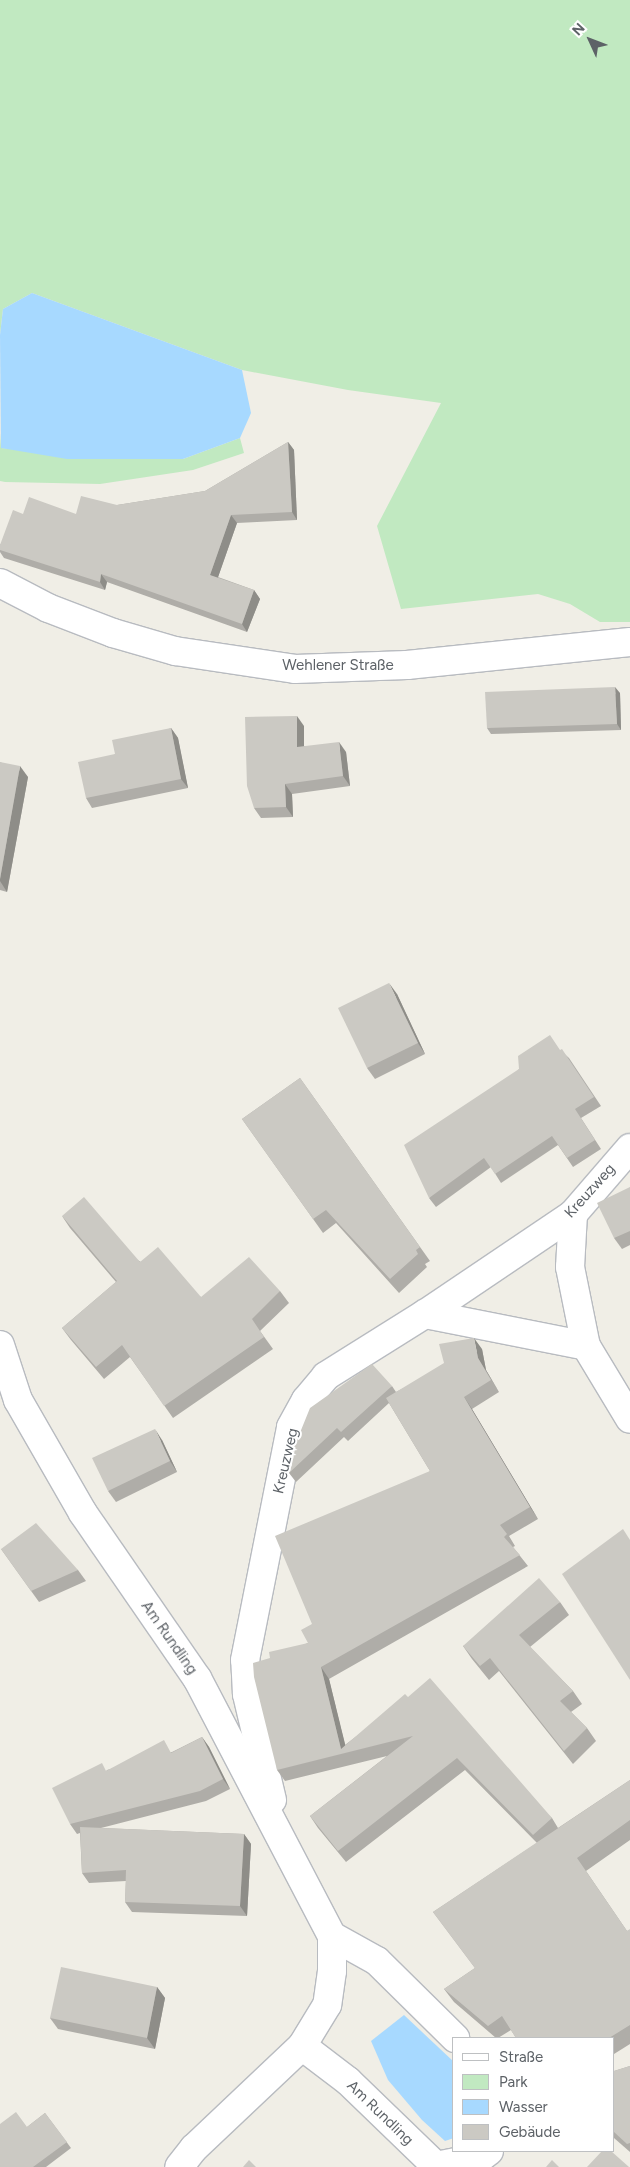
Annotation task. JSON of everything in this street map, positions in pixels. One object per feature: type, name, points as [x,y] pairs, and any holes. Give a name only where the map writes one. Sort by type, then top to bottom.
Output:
[{"type":"street","name":"Wehlener Straße","points":[[0,583],[48,608],[113,633],[176,651],[295,669],[407,665],[630,642]]},
{"type":"street","name":"Kreuzweg","points":[[282,1840],[247,1694],[245,1660],[291,1427],[306,1400],[326,1376],[425,1314],[573,1214],[630,1148]]},
{"type":"street","points":[[573,1214],[570,1267],[586,1346],[630,1419]]},
{"type":"street","points":[[425,1314],[586,1346]]},
{"type":"street","name":"Am Rundling","points":[[0,1345],[18,1400],[83,1513],[197,1678],[332,1936],[332,1971],[326,2005],[302,2046],[194,2148],[179,2167]]},
{"type":"street","points":[[332,1936],[377,1961],[454,2037]]},
{"type":"street","name":"Am Rundling","points":[[302,2046],[348,2081],[436,2166],[474,2159],[487,2152]]},
{"type":"green space","points":[[0,0],[630,0],[630,622],[600,622],[570,604],[538,594],[401,609],[377,526],[441,403],[348,390],[242,370],[32,293],[3,309],[0,335]]},
{"type":"green space","points":[[0,433],[1,448],[183,459],[240,438],[244,453],[193,470],[100,484],[5,482],[0,481]]},
{"type":"water","points":[[32,293],[242,370],[251,413],[240,438],[183,459],[67,459],[1,448],[0,335],[3,309]]},
{"type":"water","points":[[404,2015],[452,2060],[452,2139],[445,2141],[422,2120],[388,2080],[371,2041]]},
{"type":"building","points":[[288,442],[292,512],[231,515],[210,575],[254,590],[242,624],[101,574],[100,582],[0,550],[0,545],[13,510],[23,514],[29,497],[76,514],[81,496],[117,505],[205,491]]},
{"type":"building","points":[[615,687],[617,724],[487,728],[485,692]]},
{"type":"building","points":[[297,716],[297,747],[339,742],[343,776],[285,784],[286,807],[254,808],[247,786],[245,717]]},
{"type":"building","points":[[171,728],[181,779],[86,798],[78,762],[115,754],[112,740]]},
{"type":"building","points":[[0,762],[20,766],[0,879]]},
{"type":"building","points":[[389,983],[418,1043],[367,1068],[338,1008]]},
{"type":"building","points":[[550,1035],[560,1050],[562,1049],[594,1097],[575,1109],[595,1140],[567,1158],[552,1136],[495,1174],[484,1158],[429,1198],[404,1145],[519,1069],[518,1056]]},
{"type":"building","points":[[300,1078],[420,1247],[416,1250],[418,1254],[390,1279],[326,1210],[313,1219],[242,1119]]},
{"type":"building","points":[[630,1187],[630,1231],[614,1238],[597,1203]]},
{"type":"building","points":[[84,1197],[140,1262],[158,1247],[201,1297],[249,1257],[280,1291],[252,1319],[264,1337],[164,1406],[122,1345],[96,1367],[62,1328],[117,1281],[62,1216]]},
{"type":"building","points":[[474,1338],[478,1358],[491,1380],[464,1397],[530,1507],[500,1525],[507,1534],[504,1537],[520,1555],[321,1667],[341,1749],[405,1694],[408,1697],[430,1678],[552,1818],[533,1835],[457,1758],[338,1851],[310,1816],[413,1736],[277,1770],[254,1677],[253,1663],[270,1658],[269,1652],[308,1643],[301,1630],[312,1624],[275,1536],[430,1471],[386,1398],[444,1363],[439,1344]]},
{"type":"building","points":[[372,1364],[392,1386],[341,1432],[337,1428],[289,1473],[295,1445],[310,1408]]},
{"type":"building","points":[[155,1429],[170,1461],[108,1491],[92,1458]]},
{"type":"building","points":[[36,1523],[78,1570],[31,1591],[1,1549]]},
{"type":"building","points":[[623,1529],[630,1540],[630,1680],[562,1574]]},
{"type":"building","points":[[539,1578],[560,1602],[519,1635],[573,1691],[560,1701],[587,1728],[564,1751],[490,1658],[480,1666],[463,1646]]},
{"type":"building","points":[[202,1737],[223,1779],[200,1791],[70,1824],[52,1788],[102,1763],[106,1771],[164,1740],[171,1753]]},
{"type":"building","points":[[630,1780],[630,1820],[577,1858],[627,1931],[630,1929],[630,2025],[611,2037],[515,2037],[502,2016],[488,2026],[444,1989],[475,1968],[433,1912]]},
{"type":"building","points":[[80,1827],[244,1834],[240,1906],[125,1902],[126,1870],[82,1873]]},
{"type":"building","points":[[61,1967],[157,1987],[147,2038],[50,2018]]},
{"type":"building","points":[[630,2066],[630,2143],[627,2144],[615,2133],[615,2071]]},
{"type":"building","points":[[16,2112],[27,2127],[45,2113],[67,2142],[33,2167],[0,2167],[0,2124]]},
{"type":"building","points":[[601,2152],[612,2152],[629,2167],[587,2167]]},
{"type":"building","points":[[249,2160],[256,2167],[243,2167]]},
{"type":"building","points":[[552,2160],[559,2167],[546,2167]]}]
